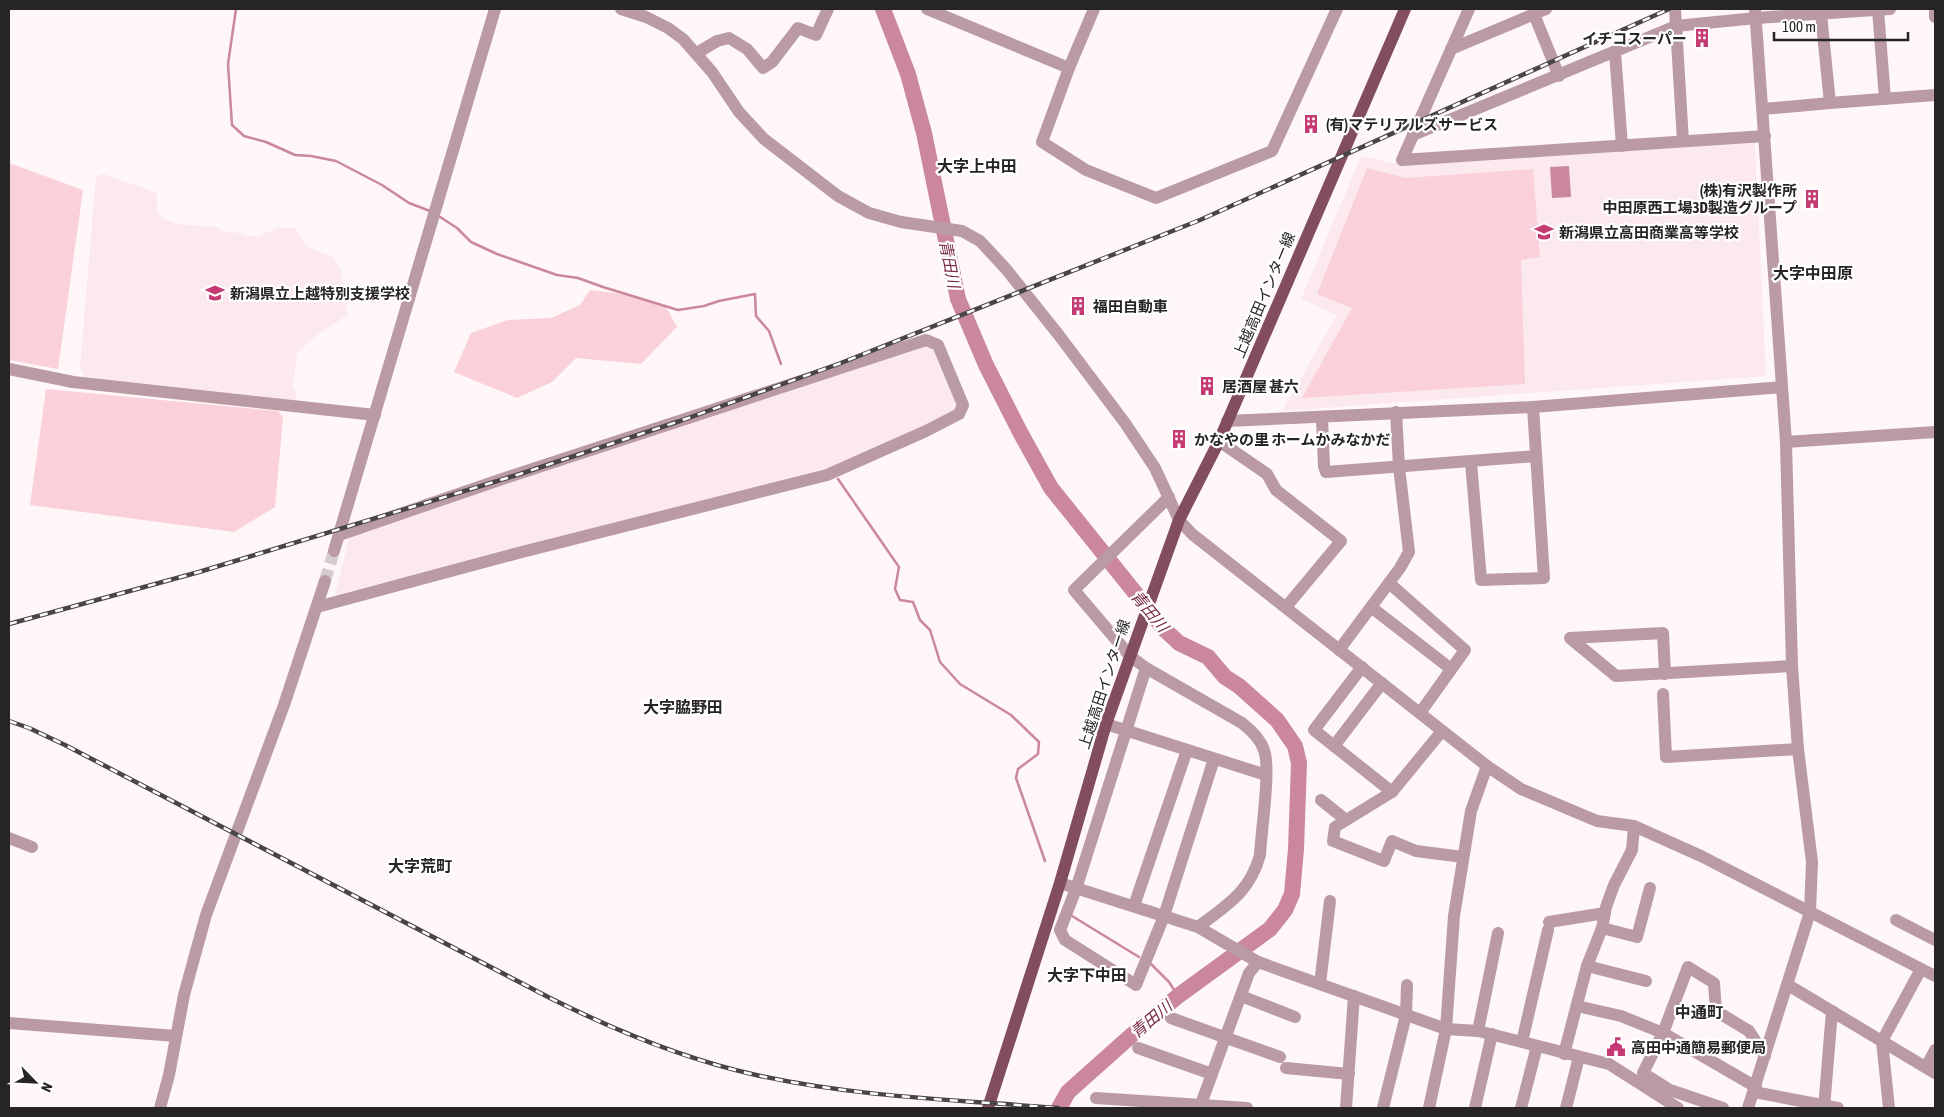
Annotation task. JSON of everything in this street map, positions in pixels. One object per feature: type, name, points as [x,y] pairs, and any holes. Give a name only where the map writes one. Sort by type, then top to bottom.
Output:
[{"type":"main road","name":"上越高田インター線","points":[[988,1108],[1060,883],[1106,724],[1179,520],[1219,441],[1405,9]]},
{"type":"street","points":[[334,551],[495,9]]},
{"type":"street","points":[[620,9],[646,17],[668,28],[697,53],[739,112],[764,139],[838,196],[869,213],[901,222],[947,227],[974,237],[1006,269],[1058,334],[1124,423],[1154,468],[1179,520],[1204,544],[1487,766],[1521,789],[1597,821],[1634,826],[1701,856],[1935,976]]},
{"type":"street","points":[[697,53],[717,41],[729,38],[747,49],[762,68],[772,62],[798,28],[816,35],[828,9]]},
{"type":"street","points":[[927,9],[1069,68]]},
{"type":"street","points":[[1094,9],[1069,68],[1042,142],[1086,170],[1156,198],[1272,151],[1337,9]]},
{"type":"street","points":[[1469,9],[1402,160],[1765,136]]},
{"type":"street","points":[[1451,49],[1546,9]]},
{"type":"street","points":[[1675,9],[1683,141]]},
{"type":"street","points":[[1413,135],[1676,26],[1755,13],[1821,14],[1884,9],[1885,100]]},
{"type":"street","points":[[1935,9],[1935,17]]},
{"type":"street","points":[[1748,1108],[1810,912],[1812,862],[1798,748],[1792,666],[1786,442],[1764,109],[1755,13]]},
{"type":"street","points":[[1534,14],[1559,76]]},
{"type":"street","points":[[1821,14],[1830,102]]},
{"type":"street","points":[[1615,52],[1622,146]]},
{"type":"street","points":[[1764,109],[1830,102],[1885,100],[1935,95]]},
{"type":"street","points":[[317,607],[518,553],[827,475],[959,414],[963,405],[938,345],[926,340],[339,535]]},
{"type":"street","points":[[9,369],[72,382],[375,414]]},
{"type":"street","points":[[1227,421],[1533,407],[1782,387]]},
{"type":"street","points":[[1471,462],[1481,580],[1544,578],[1533,407]]},
{"type":"street","points":[[1339,650],[1372,607],[1409,552],[1399,467],[1396,412]]},
{"type":"street","points":[[1322,417],[1324,466],[1326,472],[1536,456]]},
{"type":"street","points":[[1786,442],[1935,432]]},
{"type":"street","points":[[1219,441],[1267,474],[1276,490],[1342,541],[1286,607]]},
{"type":"street","points":[[1169,497],[1074,590],[1130,656],[1146,668],[1242,723],[1252,731],[1264,749],[1266,775],[1260,855],[1252,879],[1239,895],[1198,927]]},
{"type":"street","points":[[160,1108],[184,996],[206,915],[284,705],[325,581]]},
{"type":"street","points":[[1389,583],[1464,650],[1420,713]]},
{"type":"street","points":[[1372,607],[1451,669]]},
{"type":"street","points":[[1665,674],[1663,633],[1570,638],[1616,676],[1665,674],[1792,666]]},
{"type":"street","points":[[1362,667],[1314,730],[1392,792]]},
{"type":"street","points":[[1146,668],[1076,888],[1060,930],[1065,940],[1136,985],[1164,916],[1214,759]]},
{"type":"street","points":[[1334,746],[1382,683]]},
{"type":"street","points":[[1663,694],[1666,756],[1798,748]]},
{"type":"street","points":[[1106,724],[1266,775]]},
{"type":"street","points":[[1442,731],[1392,792],[1335,828],[1333,841],[1384,861],[1392,841],[1416,851],[1463,857]]},
{"type":"street","points":[[1134,906],[1187,750]]},
{"type":"street","points":[[1429,1108],[1446,1029],[1454,916],[1470,810],[1487,766]]},
{"type":"street","points":[[1321,800],[1346,820]]},
{"type":"street","points":[[1564,1054],[1587,966],[1602,928],[1614,885],[1632,850],[1634,826]]},
{"type":"street","points":[[9,838],[32,847]]},
{"type":"street","points":[[1060,883],[1198,927],[1254,959],[1446,1029],[1492,1034],[1609,1064],[1678,1108]]},
{"type":"street","points":[[1602,928],[1637,937],[1650,888]]},
{"type":"street","points":[[1320,984],[1330,901]]},
{"type":"street","points":[[1522,1042],[1549,926],[1605,913]]},
{"type":"street","points":[[1896,920],[1935,940]]},
{"type":"street","points":[[1478,1031],[1498,933]]},
{"type":"street","points":[[1201,1104],[1254,959]]},
{"type":"street","points":[[1587,966],[1646,981]]},
{"type":"street","points":[[1723,1108],[1670,1090],[1643,1073],[1663,1033],[1688,967],[1714,983],[1716,1011],[1749,1032],[1765,1056]]},
{"type":"street","points":[[1889,1108],[1882,1041],[1922,969]]},
{"type":"street","points":[[1383,1108],[1406,1015],[1407,985]]},
{"type":"street","points":[[1788,985],[1931,1070],[1935,1050]]},
{"type":"street","points":[[1241,996],[1295,1017]]},
{"type":"street","points":[[1346,1108],[1354,996]]},
{"type":"street","points":[[1577,1006],[1620,1016],[1663,1033],[1755,1089],[1824,1107],[1838,1108]]},
{"type":"street","points":[[1824,1107],[1832,1011]]},
{"type":"street","points":[[1172,1018],[1226,1036],[1283,1062],[1348,1074]]},
{"type":"street","points":[[9,1023],[176,1036]]},
{"type":"street","points":[[1475,1108],[1492,1034]]},
{"type":"street","points":[[1521,1108],[1536,1046]]},
{"type":"street","points":[[1138,1048],[1212,1074]]},
{"type":"street","points":[[1566,1108],[1579,1057]]},
{"type":"street","points":[[1096,1098],[1247,1108]]},
{"type":"shaded area","name":"新潟県立高田商業高等学校","points":[[1755,143],[1766,376],[1282,411],[1337,315],[1301,299],[1361,156],[1403,165]]},
{"type":"shaded area","points":[[9,163],[83,190],[58,369],[9,360]]},
{"type":"shaded area","points":[[1569,166],[1571,197],[1552,198],[1550,167]]},
{"type":"shaded area","points":[[1367,168],[1405,178],[1533,169],[1540,257],[1521,260],[1525,384],[1302,398],[1352,308],[1317,294]]},
{"type":"shaded area","name":"新潟県立上越特別支援学校","points":[[104,174],[157,193],[157,211],[163,218],[176,224],[217,227],[222,231],[240,233],[245,236],[259,236],[277,228],[295,228],[307,246],[333,257],[341,271],[348,315],[318,334],[297,353],[293,385],[297,395],[295,400],[85,377],[80,367],[96,176]]},
{"type":"shaded area","points":[[590,290],[623,294],[666,307],[677,327],[641,364],[576,358],[552,382],[517,398],[454,372],[471,333],[508,320],[551,318],[580,305]]},
{"type":"shaded area","points":[[926,343],[935,346],[960,407],[957,411],[826,471],[335,595],[350,535]]},
{"type":"shaded area","points":[[46,389],[278,411],[283,417],[275,507],[234,532],[30,505]]},
{"type":"waterway","points":[[236,9],[228,64],[232,125],[244,136],[266,142],[295,155],[336,161],[382,185],[409,203],[430,211]]},
{"type":"waterway","name":"青田川","points":[[883,9],[908,74],[924,133],[958,299],[986,365],[1020,432],[1051,488],[1165,630],[1179,643],[1208,657],[1225,677],[1239,686],[1277,720],[1295,746],[1299,763],[1296,849],[1292,894],[1285,910],[1270,929],[1178,996],[1133,1034],[1068,1092],[1059,1108]]},
{"type":"waterway","points":[[437,215],[457,228],[471,242],[497,254],[557,275],[578,278],[678,310],[755,294],[756,316],[769,331],[781,364]]},
{"type":"waterway","points":[[838,479],[899,567],[895,589],[900,600],[913,602],[920,620],[930,630],[940,662],[960,684],[1011,715],[1039,742],[1038,754],[1018,769],[1016,778],[1045,861]]},
{"type":"waterway","points":[[1072,916],[1139,957]]},
{"type":"waterway","points":[[1150,963],[1169,982],[1178,996]]},
{"type":"tunnel","points":[[325,581],[334,551]]},
{"type":"railway","points":[[9,624],[199,572],[520,474],[680,421],[841,363],[1200,220],[1669,9]]},
{"type":"railway","points":[[9,721],[65,745],[550,998],[600,1022],[651,1043],[703,1061],[756,1075],[793,1082],[907,1097],[1058,1108]]},
{"type":"place","name":"イチコスーパー","points":[[1702,38]]},
{"type":"place","name":"(有)マテリアルズサービス","points":[[1311,124]]},
{"type":"place","name":"(株)有沢製作所 中田原西工場3D製造グループ","points":[[1812,199]]},
{"type":"place","name":"新潟県立高田商業高等学校","points":[[1544,232]]},
{"type":"place","name":"新潟県立上越特別支援学校","points":[[215,293]]},
{"type":"place","name":"福田自動車","points":[[1078,306]]},
{"type":"place","name":"居酒屋 甚六","points":[[1207,386]]},
{"type":"place","name":"かなやの里 ホームかみなかだ","points":[[1179,439]]},
{"type":"place","name":"高田中通簡易郵便局","points":[[1616,1047]]},
{"type":"district","name":"大字上中田","points":[[977,166]]},
{"type":"district","name":"大字中田原","points":[[1813,273]]},
{"type":"district","name":"大字脇野田","points":[[683,707]]},
{"type":"district","name":"大字荒町","points":[[420,866]]},
{"type":"district","name":"大字下中田","points":[[1087,975]]},
{"type":"district","name":"中通町","points":[[1699,1012]]}]
